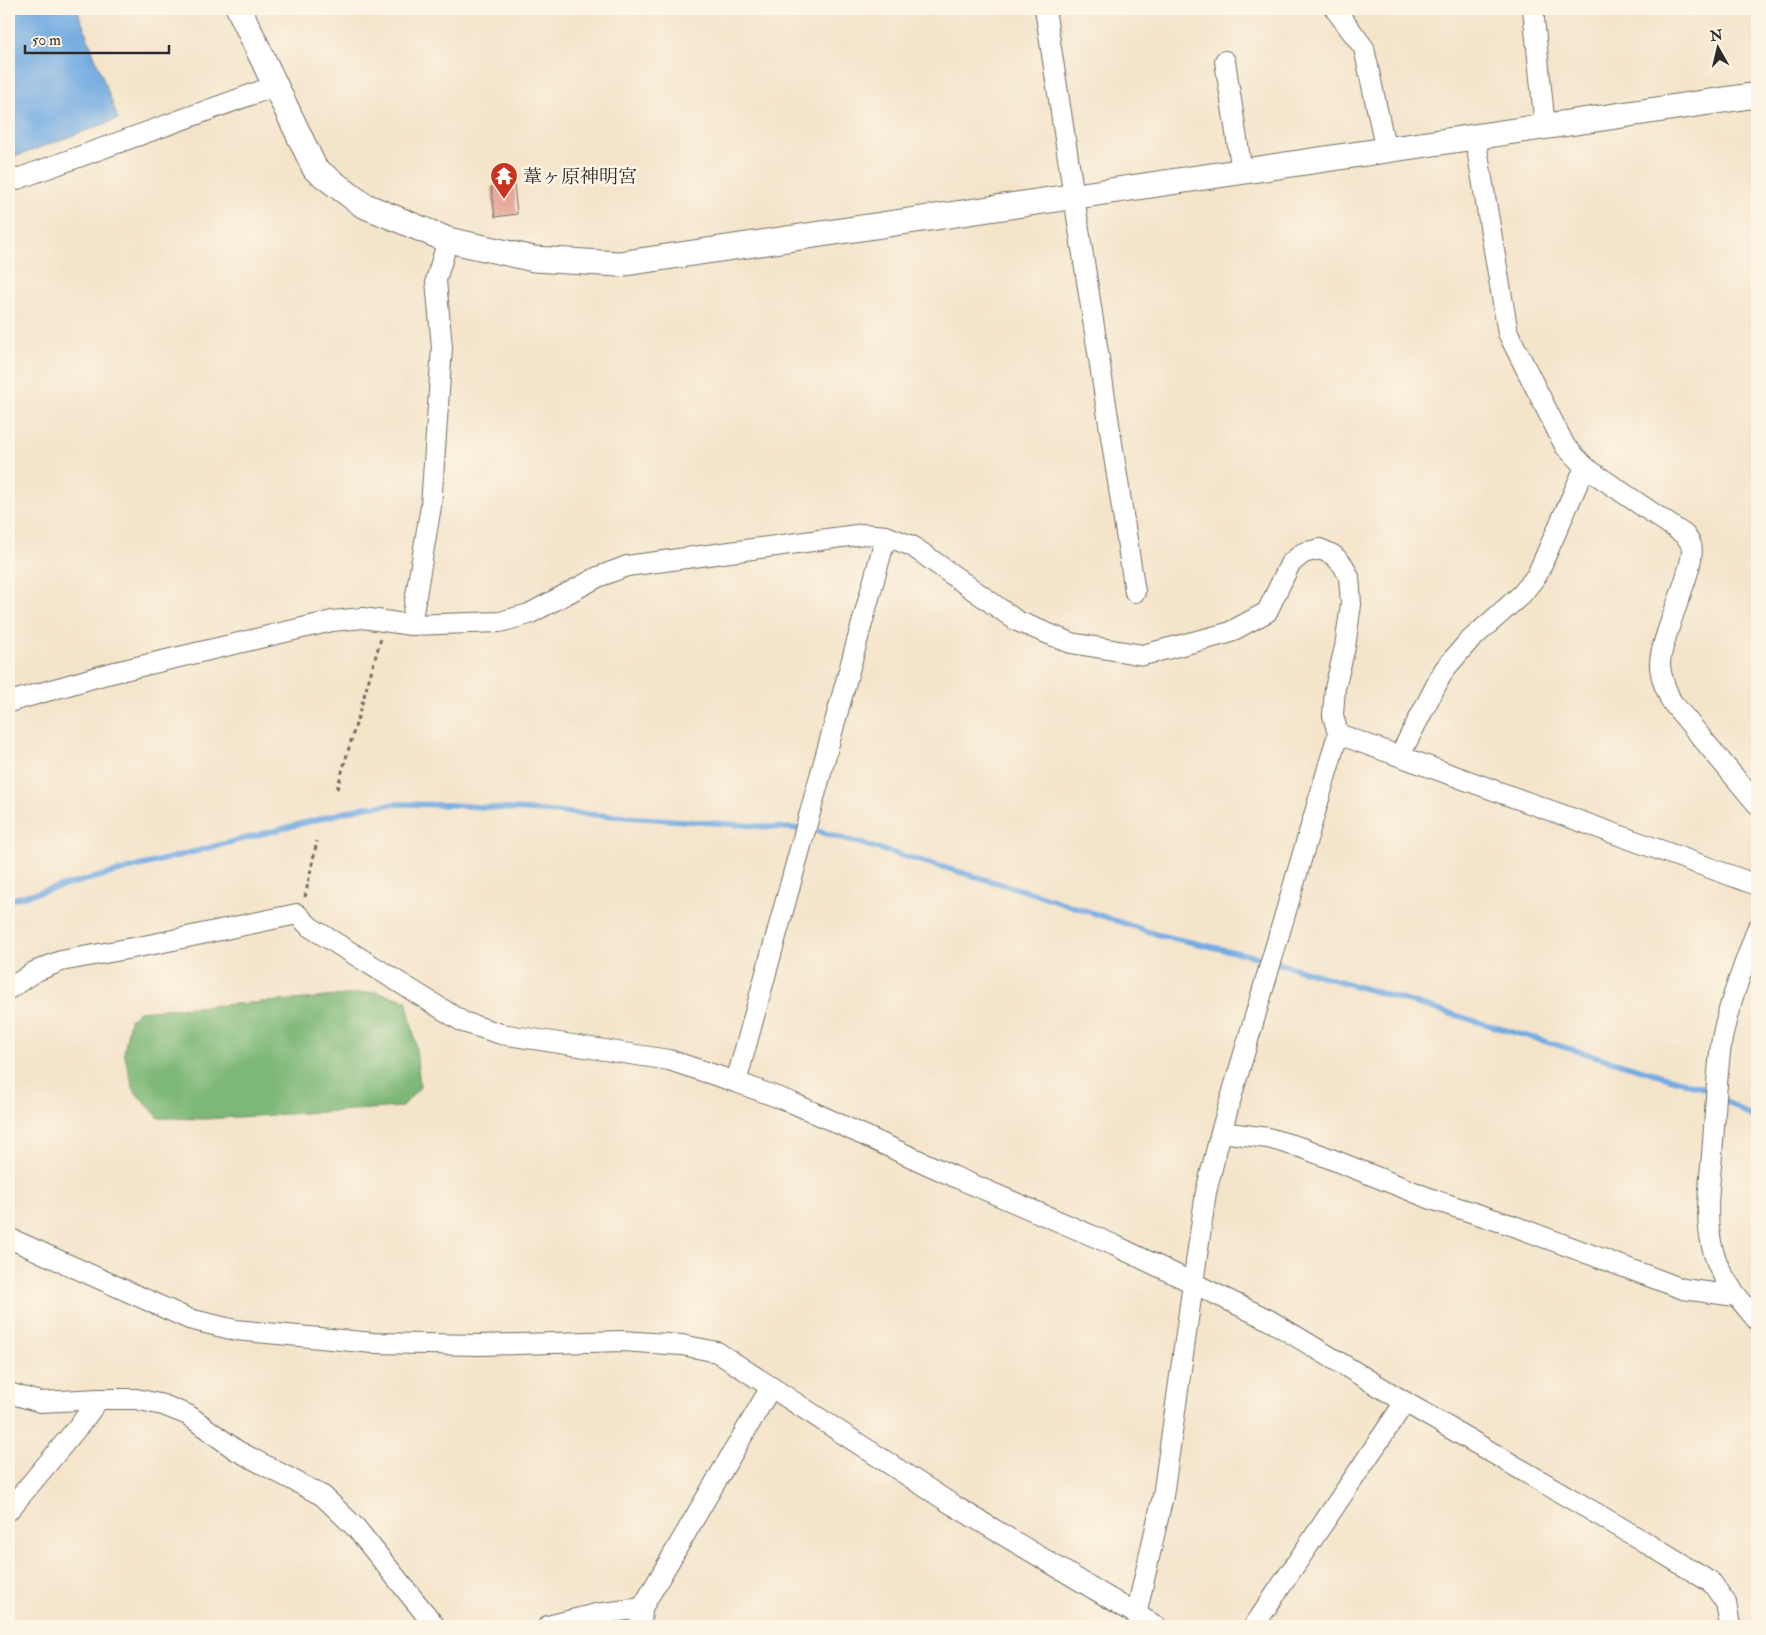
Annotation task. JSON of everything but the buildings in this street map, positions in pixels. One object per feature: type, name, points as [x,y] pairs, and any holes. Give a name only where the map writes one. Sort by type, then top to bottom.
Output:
[{"type":"street","points":[[239,9],[315,168],[363,205],[448,240],[534,259],[619,264],[1757,95]]},
{"type":"street","points":[[1046,9],[1135,592]]},
{"type":"street","points":[[1335,9],[1364,48],[1386,151]]},
{"type":"street","points":[[1534,9],[1544,127]]},
{"type":"street","points":[[1225,61],[1242,172]]},
{"type":"street","points":[[9,182],[275,86]]},
{"type":"street","points":[[1475,137],[1508,333],[1565,446],[1586,468],[1685,535],[1692,546],[1691,561],[1662,646],[1660,664],[1662,681],[1671,700],[1750,783],[1757,804]]},
{"type":"street","points":[[411,625],[430,506],[442,348],[436,280],[448,240]]},
{"type":"street","points":[[1400,755],[1444,670],[1466,643],[1522,594],[1537,575],[1586,468]]},
{"type":"street","points":[[9,702],[107,674],[332,621],[362,618],[411,625],[500,622],[529,614],[598,578],[626,566],[864,534],[886,536],[912,546],[1017,621],[1071,643],[1143,655],[1228,634],[1267,612],[1290,564],[1303,553],[1320,549],[1333,555],[1343,565],[1349,577],[1351,604],[1333,715],[1338,734],[1221,1132],[1206,1192],[1164,1496],[1136,1614]]},
{"type":"street","points":[[736,1082],[886,536]]},
{"type":"street","points":[[1338,734],[1757,885]]},
{"type":"street","points":[[9,989],[34,972],[62,961],[297,914],[310,927],[463,1022],[501,1034],[669,1060],[793,1103],[955,1177],[1114,1245],[1269,1320],[1405,1402],[1624,1529],[1712,1583],[1726,1603],[1730,1626]]},
{"type":"street","points":[[1757,929],[1730,1008],[1721,1044],[1708,1198],[1708,1229],[1722,1276],[1757,1320]]},
{"type":"street","points":[[1221,1132],[1268,1138],[1306,1149],[1434,1200],[1514,1226],[1683,1289],[1736,1296]]},
{"type":"street","points":[[9,1238],[189,1319],[236,1330],[373,1343],[480,1345],[622,1341],[682,1345],[717,1352],[953,1505],[1156,1626]]},
{"type":"street","points":[[548,1626],[596,1614],[641,1617],[771,1387]]},
{"type":"street","points":[[9,1394],[40,1402],[136,1399],[163,1405],[188,1415],[236,1450],[323,1496],[356,1528],[435,1626]]},
{"type":"street","points":[[9,1510],[99,1399]]},
{"type":"street","points":[[1254,1626],[1405,1402]]},
{"type":"path","points":[[337,789],[386,622]]},
{"type":"path","points":[[297,914],[304,904],[317,841]]},
{"type":"green space","points":[[375,992],[406,1000],[415,1040],[420,1087],[402,1107],[205,1119],[159,1118],[134,1091],[124,1053],[130,1019],[139,1011]]},
{"type":"water","points":[[9,9],[77,9],[118,119],[9,159]]},
{"type":"waterway","points":[[9,900],[365,807],[396,804],[453,805],[801,829]]},
{"type":"waterway","points":[[810,829],[1036,894],[1159,935],[1257,957],[1707,1089],[1713,1093]]},
{"type":"waterway","points":[[1721,1098],[1757,1120]]},
{"type":"place","name":"葦ヶ原神明宮","points":[[504,200]]}]
